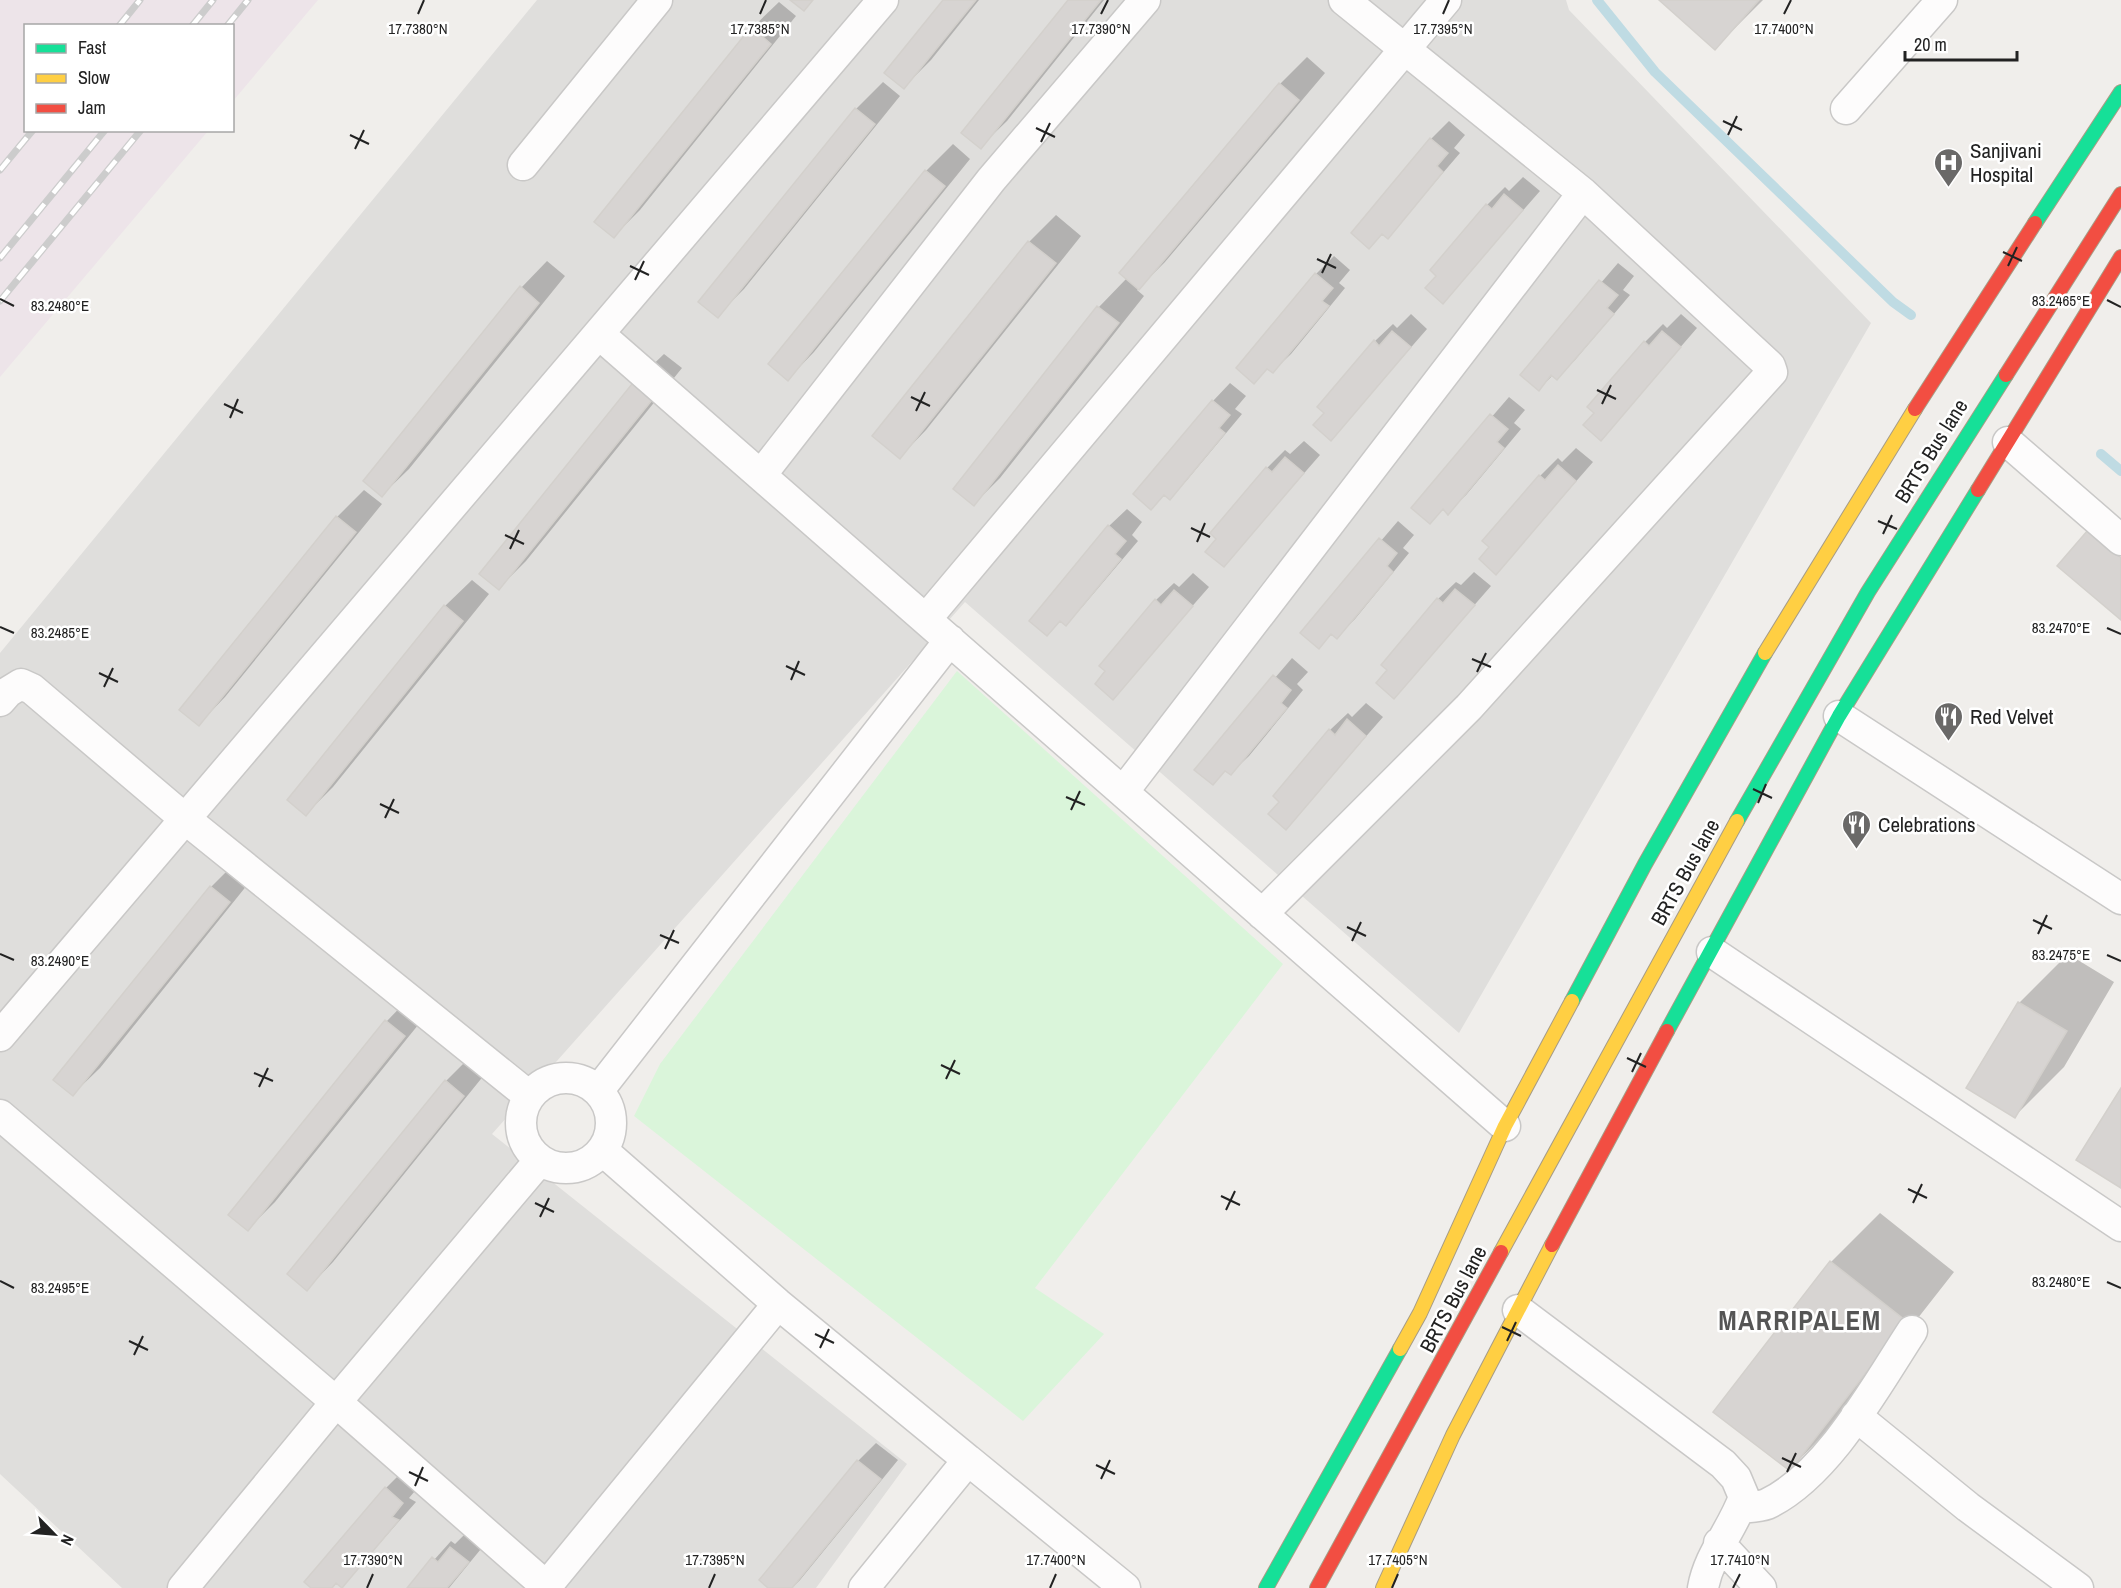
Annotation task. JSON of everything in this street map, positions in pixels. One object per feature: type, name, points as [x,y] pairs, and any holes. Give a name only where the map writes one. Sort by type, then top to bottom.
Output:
[{"type":"main road","points":[[1266,1588],[1420,1313],[1505,1126],[1645,864],[1761,660],[1953,348],[2121,92]]},
{"type":"main road","name":"BRTS Bus lane","points":[[1317,1588],[1780,743],[1868,592],[2121,194]]},
{"type":"main road","points":[[1383,1588],[1453,1435],[1578,1194],[1839,716],[2121,257]]},
{"type":"street","points":[[523,165],[657,0]]},
{"type":"street","points":[[0,1036],[883,0]]},
{"type":"street","points":[[760,475],[991,180],[1145,0]]},
{"type":"street","points":[[1262,914],[1469,707],[1772,372],[1770,366],[1583,193],[1407,48],[1344,0]]},
{"type":"street","points":[[926,619],[1446,0]]},
{"type":"street","points":[[1846,109],[1942,0]]},
{"type":"street","points":[[1123,792],[1583,193]]},
{"type":"street","points":[[599,334],[1505,1126]]},
{"type":"street","points":[[2008,442],[2121,540]]},
{"type":"street","points":[[598,1091],[950,640]]},
{"type":"street","points":[[0,701],[8,692],[21,684],[32,689],[184,818],[530,1096]]},
{"type":"street","points":[[1839,716],[2121,899]]},
{"type":"street","points":[[1712,952],[2121,1226]]},
{"type":"street","points":[[568,1077],[582,1080],[598,1091],[609,1110],[611,1124],[609,1138],[602,1150],[590,1161],[576,1167],[560,1168],[540,1160],[524,1141],[520,1126],[522,1110],[530,1096],[541,1085],[553,1079],[568,1077]]},
{"type":"street","points":[[0,1115],[336,1402],[545,1587],[778,1304]]},
{"type":"street","points":[[602,1150],[778,1304],[1125,1588]]},
{"type":"street","points":[[183,1588],[540,1160]]},
{"type":"street","points":[[1518,1310],[1723,1464],[1742,1488],[1744,1497],[1740,1508],[1719,1543],[1706,1572],[1703,1588]]},
{"type":"street","points":[[1740,1508],[1765,1505],[1790,1490],[1838,1444],[1912,1331]]},
{"type":"street","points":[[1856,1416],[1968,1507],[2078,1588]]},
{"type":"street","points":[[864,1588],[968,1461]]},
{"type":"street","points":[[1719,1543],[1761,1588]]},
{"type":"shaded area","points":[[0,0],[318,0],[234,100],[234,24],[24,24],[24,132],[207,132],[0,377]]},
{"type":"shaded area","points":[[537,0],[1566,0],[1569,10],[1871,323],[1459,1033],[965,602],[492,1134],[907,1464],[816,1588],[122,1588],[0,1474],[0,653]]},
{"type":"green space","points":[[957,671],[1283,964],[1035,1288],[1104,1334],[1023,1421],[634,1116],[660,1064]]},
{"type":"building","points":[[790,0],[813,0],[804,11]]},
{"type":"building","points":[[943,0],[976,0],[904,89],[884,73]]},
{"type":"building","points":[[1068,0],[1101,0],[981,149],[961,133]]},
{"type":"building","points":[[1659,0],[1759,0],[1715,50]]},
{"type":"building","points":[[751,27],[771,44],[614,238],[594,222]]},
{"type":"building","points":[[1279,83],[1299,100],[1139,290],[1119,273]]},
{"type":"building","points":[[855,108],[875,124],[718,318],[698,302]]},
{"type":"building","points":[[1430,138],[1448,153],[1437,166],[1443,172],[1388,239],[1382,234],[1369,249],[1351,233]]},
{"type":"building","points":[[925,170],[945,186],[788,381],[768,364]]},
{"type":"building","points":[[1504,194],[1523,210],[1443,304],[1425,288],[1436,276],[1430,270],[1486,204],[1492,209]]},
{"type":"building","points":[[1028,241],[1056,263],[900,459],[872,436]]},
{"type":"building","points":[[1315,273],[1333,288],[1322,301],[1329,306],[1273,373],[1267,369],[1254,384],[1236,368]]},
{"type":"building","points":[[1599,280],[1618,295],[1607,308],[1614,314],[1557,380],[1551,375],[1539,391],[1520,375]]},
{"type":"building","points":[[520,286],[539,303],[382,497],[363,481]]},
{"type":"building","points":[[1097,306],[1119,323],[974,506],[953,489]]},
{"type":"building","points":[[1392,331],[1411,347],[1331,441],[1313,425],[1324,413],[1317,407],[1374,340],[1379,346]]},
{"type":"building","points":[[1662,331],[1681,347],[1601,441],[1583,425],[1594,413],[1587,407],[1644,341],[1649,346]]},
{"type":"building","points":[[636,379],[656,395],[499,590],[479,574]]},
{"type":"building","points":[[1212,400],[1230,415],[1219,428],[1225,433],[1170,500],[1164,495],[1151,510],[1133,494]]},
{"type":"building","points":[[1490,414],[1508,429],[1497,442],[1504,448],[1448,515],[1443,509],[1430,524],[1411,508]]},
{"type":"building","points":[[1285,457],[1304,473],[1224,567],[1205,552],[1216,539],[1210,533],[1266,467],[1272,472]]},
{"type":"building","points":[[1558,465],[1576,481],[1496,575],[1479,559],[1489,547],[1482,541],[1539,475],[1545,480]]},
{"type":"building","points":[[336,516],[356,532],[199,726],[179,710]]},
{"type":"building","points":[[1108,525],[1126,541],[1115,554],[1121,559],[1066,626],[1060,621],[1047,636],[1029,621]]},
{"type":"building","points":[[2088,530],[2121,558],[2121,620],[2057,566]]},
{"type":"building","points":[[1379,538],[1397,553],[1387,566],[1393,572],[1337,639],[1331,634],[1319,649],[1300,633]]},
{"type":"building","points":[[1455,589],[1475,605],[1394,699],[1376,683],[1387,670],[1381,665],[1437,598],[1443,603]]},
{"type":"building","points":[[1174,590],[1193,606],[1113,700],[1095,684],[1105,671],[1099,666],[1155,599],[1161,605]]},
{"type":"building","points":[[444,605],[463,621],[306,816],[287,800]]},
{"type":"building","points":[[1273,675],[1291,690],[1281,703],[1287,708],[1231,775],[1225,771],[1213,785],[1194,770]]},
{"type":"building","points":[[1347,719],[1366,736],[1286,830],[1268,814],[1279,802],[1273,796],[1329,729],[1335,735]]},
{"type":"building","points":[[210,886],[230,902],[73,1096],[53,1080]]},
{"type":"building","points":[[2018,1002],[2067,1031],[2015,1118],[1966,1088]]},
{"type":"building","points":[[385,1020],[405,1036],[248,1231],[228,1215]]},
{"type":"building","points":[[445,1080],[464,1096],[307,1291],[287,1274]]},
{"type":"building","points":[[2121,1088],[2121,1188],[2076,1160]]},
{"type":"building","points":[[1830,1261],[1906,1321],[1790,1471],[1713,1412]]},
{"type":"building","points":[[857,1460],[881,1479],[792,1588],[768,1588],[759,1580]]},
{"type":"building","points":[[385,1487],[403,1503],[392,1517],[399,1520],[342,1588],[336,1583],[332,1588],[311,1588],[304,1582]]},
{"type":"building","points":[[450,1547],[469,1562],[447,1588],[407,1588],[432,1557],[438,1562]]},
{"type":"waterway","points":[[1597,0],[1655,72],[1893,302],[1911,315]]},
{"type":"waterway","points":[[2101,454],[2121,471]]},
{"type":"railway","points":[[121,24],[140,0]]},
{"type":"railway","points":[[194,24],[213,0]]},
{"type":"railway","points":[[229,24],[248,0]]},
{"type":"railway","points":[[0,170],[31,132]]},
{"type":"railway","points":[[0,258],[103,132]]},
{"type":"railway","points":[[0,301],[139,132]]},
{"type":"traffic: fast","points":[[2035,223],[2121,92]]},
{"type":"traffic: fast","points":[[1737,821],[1868,592],[2006,375]]},
{"type":"traffic: fast","points":[[1667,1031],[1839,716],[1978,490]]},
{"type":"traffic: fast","points":[[1572,1001],[1645,864],[1765,653]]},
{"type":"traffic: fast","points":[[1266,1588],[1400,1349]]},
{"type":"traffic: slow","points":[[1765,653],[1915,409]]},
{"type":"traffic: slow","points":[[1501,1252],[1737,821]]},
{"type":"traffic: slow","points":[[1400,1349],[1420,1313],[1505,1126],[1572,1001]]},
{"type":"traffic: slow","points":[[1383,1588],[1453,1435],[1552,1245]]},
{"type":"traffic: jam","points":[[2006,375],[2121,194]]},
{"type":"traffic: jam","points":[[1915,409],[2035,223]]},
{"type":"traffic: jam","points":[[1978,490],[2121,257]]},
{"type":"traffic: jam","points":[[1552,1245],[1667,1031]]},
{"type":"traffic: jam","points":[[1317,1588],[1501,1252]]},
{"type":"place","name":"Sanjivani Hospital","points":[[1949,188]]},
{"type":"place","name":"Red Velvet","points":[[1949,742]]},
{"type":"place","name":"Celebrations","points":[[1857,850]]},
{"type":"district","name":"MARRIPALEM","points":[[1800,1320]]}]
